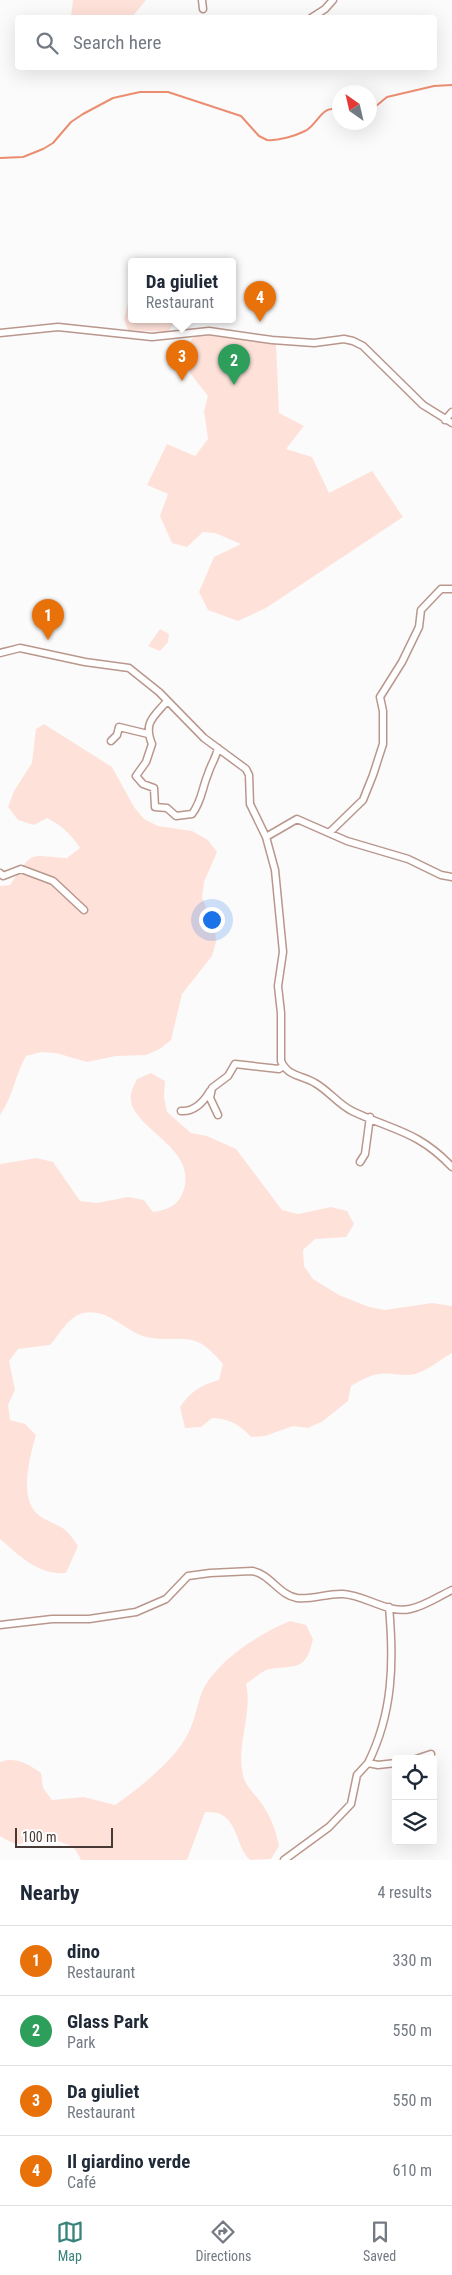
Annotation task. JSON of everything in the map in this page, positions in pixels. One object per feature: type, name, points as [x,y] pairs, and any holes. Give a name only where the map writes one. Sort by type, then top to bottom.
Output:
[{"type":"street","points":[[202,0],[203,9]]},
{"type":"street","points":[[316,15],[325,9],[333,0]]},
{"type":"street","points":[[0,333],[58,327],[152,337],[209,331],[272,340],[314,343],[353,340],[363,346],[423,405],[452,423]]},
{"type":"street","points":[[445,420],[452,412]]},
{"type":"street","points":[[329,833],[363,800],[383,744],[383,711],[380,697],[402,662],[419,627],[421,610],[441,590],[452,589]]},
{"type":"street","points":[[0,653],[20,648],[85,662],[128,668],[168,701],[204,738],[248,772],[250,804],[266,837],[275,870],[282,926],[283,952],[278,986],[281,1013],[281,1061],[283,1066],[290,1073],[314,1082],[345,1106],[417,1138],[452,1167]]},
{"type":"street","points":[[168,701],[150,720],[148,734],[152,744],[136,776],[143,784],[154,788],[155,807],[167,808],[176,816],[192,814],[199,805],[208,772],[215,760],[218,748]]},
{"type":"street","points":[[111,741],[117,735],[119,727],[148,734]]},
{"type":"street","points":[[266,837],[296,819],[370,848],[408,859],[440,876],[452,877]]},
{"type":"street","points":[[0,873],[3,876],[21,869],[53,880],[84,910]]},
{"type":"street","points":[[181,1111],[194,1108],[203,1102],[212,1088],[228,1076],[235,1064],[279,1070],[283,1066]]},
{"type":"street","points":[[212,1088],[210,1098],[218,1115]]},
{"type":"street","points":[[360,1162],[366,1154],[370,1117]]},
{"type":"street","points":[[0,1625],[52,1619],[89,1619],[136,1612],[166,1600],[188,1576],[210,1572],[252,1570],[259,1572],[289,1595],[297,1598],[332,1593],[348,1594],[390,1607],[411,1609],[452,1590]]},
{"type":"street","points":[[284,1860],[329,1827],[351,1804],[357,1775],[368,1764],[378,1742],[385,1719],[391,1682],[393,1649],[390,1607]]},
{"type":"street","points":[[368,1764],[392,1763]]},
{"type":"shaded area","points":[[73,0],[146,0],[134,15],[71,15]]},
{"type":"shaded area","points":[[128,304],[128,323],[174,323],[168,332],[128,330],[124,319]]},
{"type":"shaded area","points":[[205,332],[276,344],[279,413],[304,426],[286,449],[312,457],[329,493],[372,471],[403,517],[266,608],[238,621],[208,610],[199,592],[214,557],[241,544],[215,533],[203,532],[187,547],[172,543],[160,516],[168,494],[147,485],[167,444],[195,456],[208,439],[204,411],[208,396],[190,373],[184,348],[193,338]]},
{"type":"shaded area","points":[[160,629],[169,634],[168,642],[160,651],[148,646]]},
{"type":"shaded area","points":[[44,724],[112,767],[134,807],[144,819],[158,826],[192,831],[208,840],[217,852],[204,882],[202,898],[215,927],[216,942],[212,956],[182,994],[171,1040],[160,1049],[146,1055],[116,1056],[87,1062],[56,1053],[41,1052],[26,1056],[8,1101],[0,1115],[0,886],[10,885],[23,866],[32,857],[67,858],[80,848],[70,834],[47,818],[34,825],[18,820],[8,807],[14,791],[32,763],[36,729]]},
{"type":"shaded area","points":[[151,1073],[165,1081],[164,1097],[167,1112],[191,1133],[207,1136],[236,1149],[282,1210],[298,1214],[331,1207],[347,1211],[354,1224],[346,1237],[315,1239],[303,1250],[304,1266],[313,1279],[339,1295],[369,1307],[385,1310],[432,1303],[452,1306],[452,1353],[415,1374],[380,1374],[361,1380],[351,1386],[348,1401],[323,1421],[308,1428],[293,1426],[265,1436],[251,1437],[234,1423],[212,1418],[201,1427],[185,1428],[180,1407],[197,1389],[219,1380],[223,1364],[203,1345],[193,1340],[158,1339],[143,1336],[107,1316],[92,1312],[78,1315],[69,1322],[50,1345],[18,1349],[9,1361],[15,1390],[8,1405],[10,1420],[25,1424],[36,1435],[28,1467],[27,1491],[30,1502],[35,1511],[43,1518],[66,1530],[78,1546],[66,1573],[56,1573],[30,1564],[0,1539],[0,1164],[37,1158],[53,1162],[80,1201],[97,1203],[128,1197],[144,1200],[153,1212],[163,1210],[175,1204],[183,1192],[185,1178],[183,1166],[169,1145],[140,1118],[133,1108],[131,1100],[132,1090],[137,1079]]},
{"type":"shaded area","points":[[290,1621],[306,1625],[313,1639],[307,1657],[303,1662],[294,1666],[267,1670],[246,1684],[248,1706],[241,1763],[244,1779],[248,1787],[260,1801],[271,1819],[275,1830],[279,1846],[271,1859],[250,1860],[242,1849],[231,1824],[220,1814],[212,1812],[205,1812],[187,1860],[81,1860],[73,1848],[57,1841],[41,1839],[16,1844],[0,1836],[0,1762],[16,1760],[27,1764],[41,1773],[43,1788],[52,1800],[84,1797],[115,1805],[153,1775],[179,1748],[191,1728],[202,1692],[217,1670],[252,1641]]},
{"type":"waterway","points":[[377,105],[387,97],[434,86],[452,85]]},
{"type":"waterway","points":[[0,158],[23,157],[43,149],[53,143],[71,122],[83,114],[113,98],[140,92],[168,92],[241,116],[259,136],[267,140],[281,139],[301,133],[309,128],[324,112],[332,109]]},
{"type":"place","name":"Il giardino verde","points":[[260,322]]},
{"type":"place","name":"Da giuliet","points":[[182,381]]},
{"type":"place","name":"Glass Park","points":[[234,385]]},
{"type":"place","name":"dino","points":[[48,640]]}]
